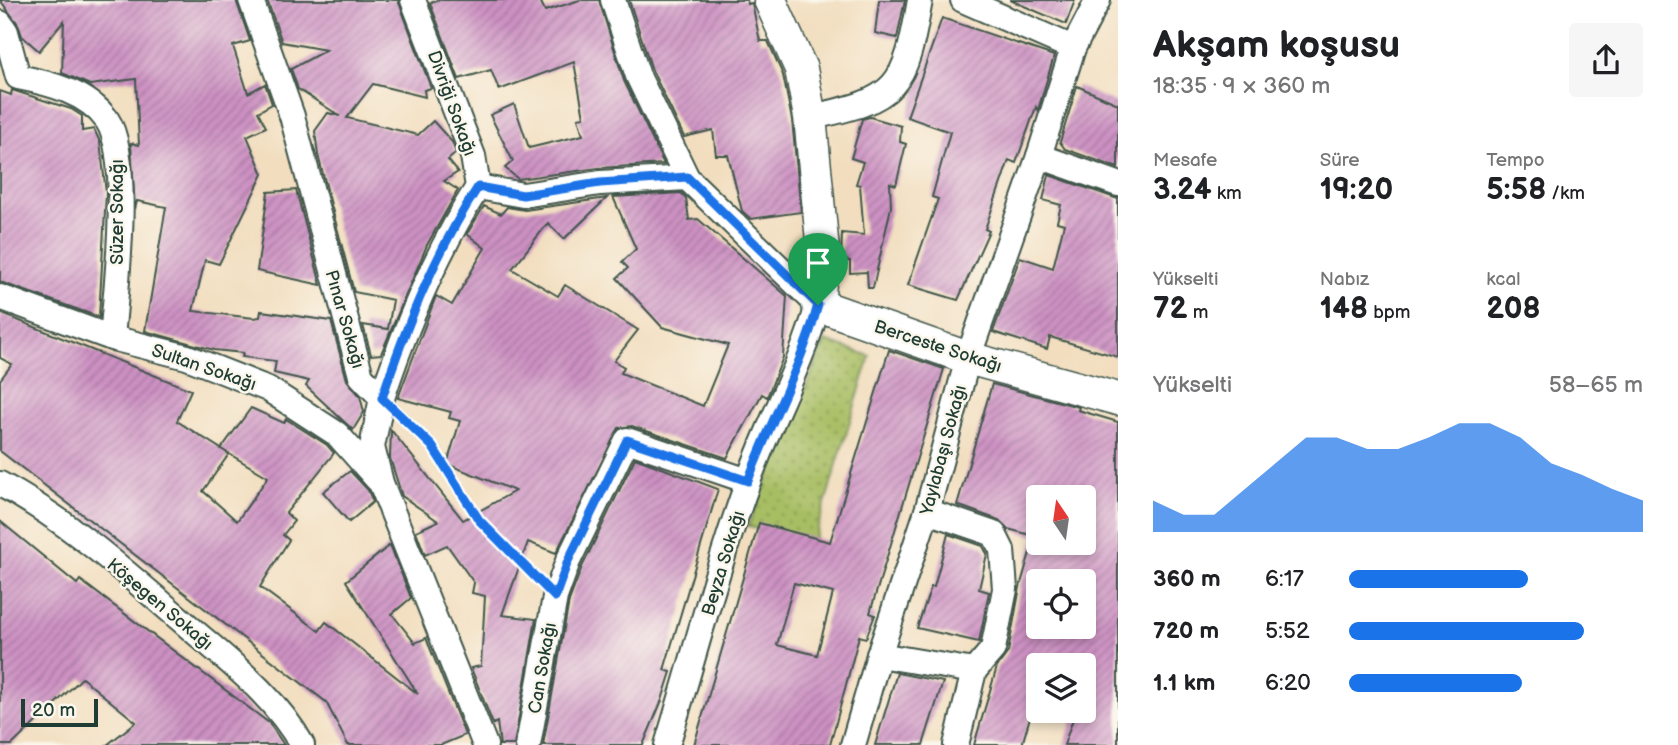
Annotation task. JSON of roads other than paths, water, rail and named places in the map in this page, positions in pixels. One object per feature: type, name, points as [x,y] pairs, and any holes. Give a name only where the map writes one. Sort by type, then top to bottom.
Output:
[{"type":"street","name":"Pınar Sokağı","points":[[251,0],[292,116],[361,376],[382,398]]},
{"type":"street","name":"Divriği Sokağı","points":[[413,0],[473,156],[478,187]]},
{"type":"street","points":[[613,0],[638,76],[687,177],[818,305]]},
{"type":"street","points":[[770,0],[801,69],[810,117],[823,251],[818,305]]},
{"type":"street","points":[[810,117],[860,107],[895,87],[912,46],[920,0]]},
{"type":"street","points":[[963,0],[1073,48]]},
{"type":"street","name":"Yaylabaşı Sokağı","points":[[853,745],[879,655],[927,511],[968,358],[1039,156],[1073,48],[1098,0]]},
{"type":"street","name":"Süzer Sokağı","points":[[0,23],[6,32],[9,75],[44,82],[78,94],[107,121],[118,152],[119,184],[118,263],[112,338]]},
{"type":"street","points":[[1039,156],[1118,184]]},
{"type":"street","points":[[485,745],[381,483],[372,447],[382,398],[398,349],[452,227],[478,187],[523,195],[600,183],[687,177]]},
{"type":"street","name":"Sultan Sokağı","points":[[0,297],[112,338],[187,357],[268,389],[337,434],[381,483]]},
{"type":"street","name":"Berceste Sokağı","points":[[818,305],[968,358],[1118,399]]},
{"type":"street","name":"Beyza Sokağı","points":[[667,745],[748,481],[765,434],[806,350],[818,305]]},
{"type":"street","name":"Can Sokağı","points":[[528,745],[555,597],[568,561],[627,440],[748,481]]},
{"type":"street","name":"Köşegen Sokağı","points":[[0,484],[29,499],[159,601],[257,686],[292,727],[302,745]]},
{"type":"street","points":[[927,511],[994,534],[1002,550],[1004,589],[993,649],[974,671],[956,745]]},
{"type":"street","points":[[879,655],[974,671]]}]
